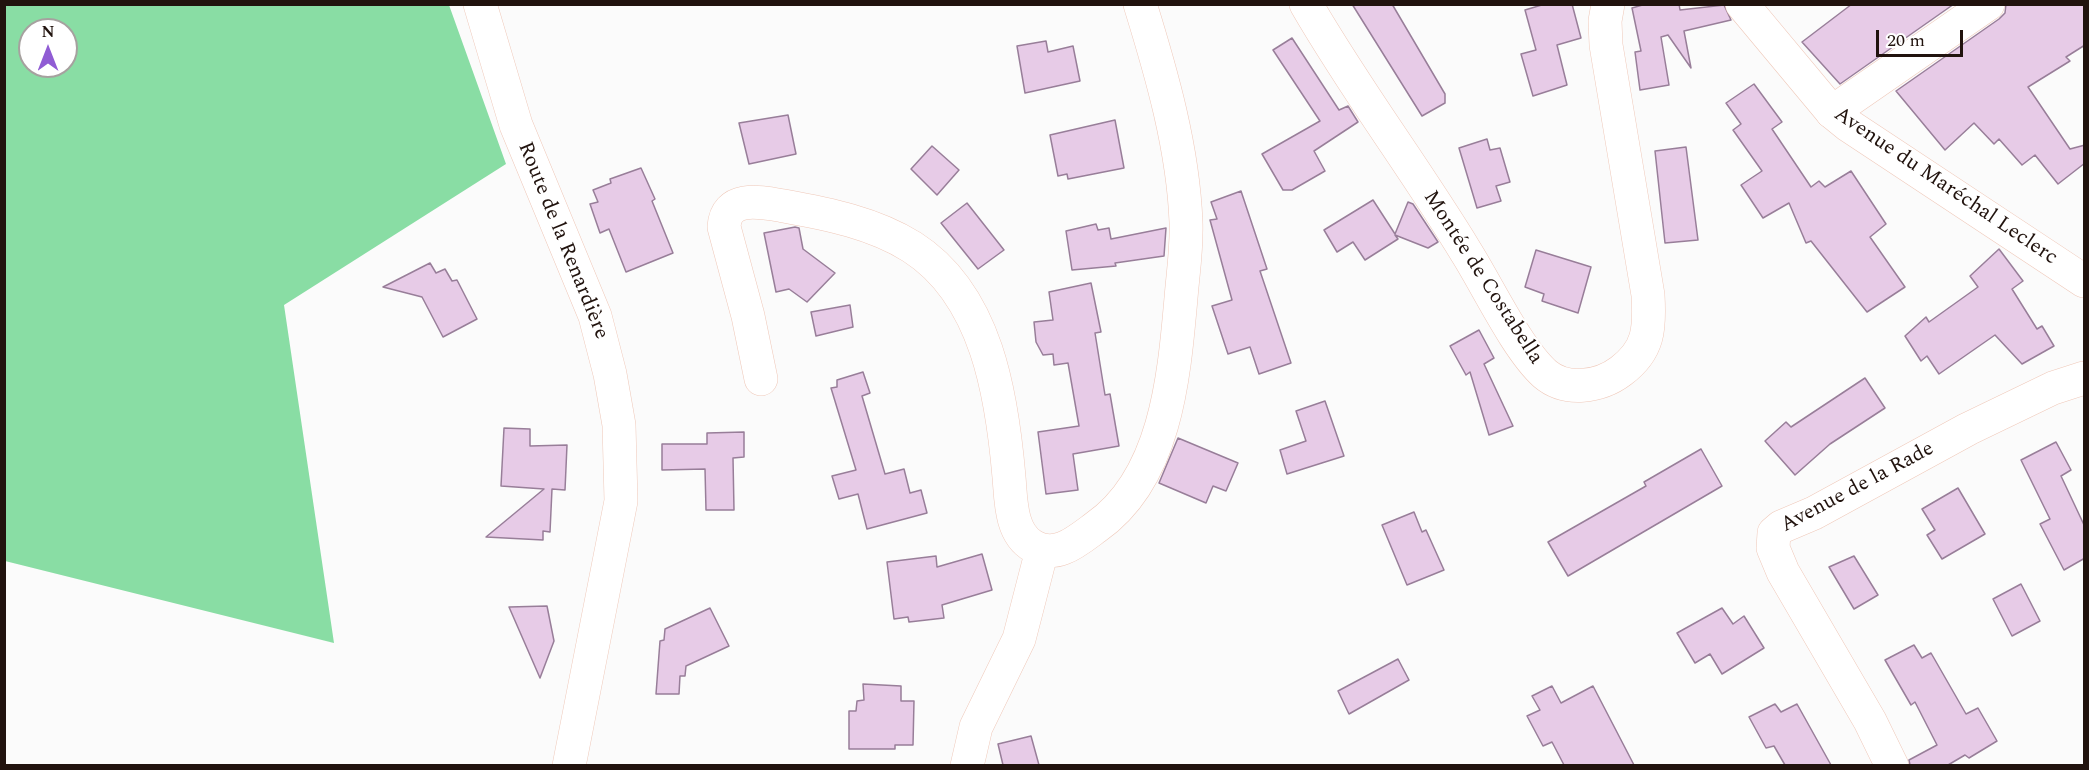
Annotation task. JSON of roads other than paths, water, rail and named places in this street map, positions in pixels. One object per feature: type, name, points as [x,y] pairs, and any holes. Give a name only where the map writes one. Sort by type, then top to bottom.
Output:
[{"type":"street","name":"Route de la Renardière","points":[[480,4],[516,125],[538,183],[566,241],[595,316],[616,405],[621,453],[621,501],[569,765]]},
{"type":"street","points":[[761,379],[748,316],[724,227],[727,212],[734,206],[758,202],[820,213],[867,226],[913,248],[947,276],[958,291],[981,338],[993,371],[1005,428],[1013,516],[1023,538],[1042,550],[1059,551],[1107,520],[1123,503],[1154,449],[1170,385],[1177,339],[1186,221],[1165,86],[1140,4]]},
{"type":"street","name":"Montée de Costabella","points":[[1306,4],[1466,251],[1530,357],[1545,374],[1568,385],[1604,381],[1616,374],[1640,354],[1649,327],[1648,295],[1606,45],[1605,21],[1608,4]]},
{"type":"street","name":"Avenue du Maréchal Leclerc","points":[[1742,4],[1832,112],[1848,125],[2085,281]]},
{"type":"street","points":[[1832,112],[1988,4]]},
{"type":"street","name":"Avenue de la Rade","points":[[1892,765],[1870,721],[1783,572],[1773,548],[1774,533],[1781,527],[1814,513],[1968,429],[2053,388],[2085,378]]},
{"type":"street","points":[[967,765],[976,727],[1019,639],[1042,550]]}]
